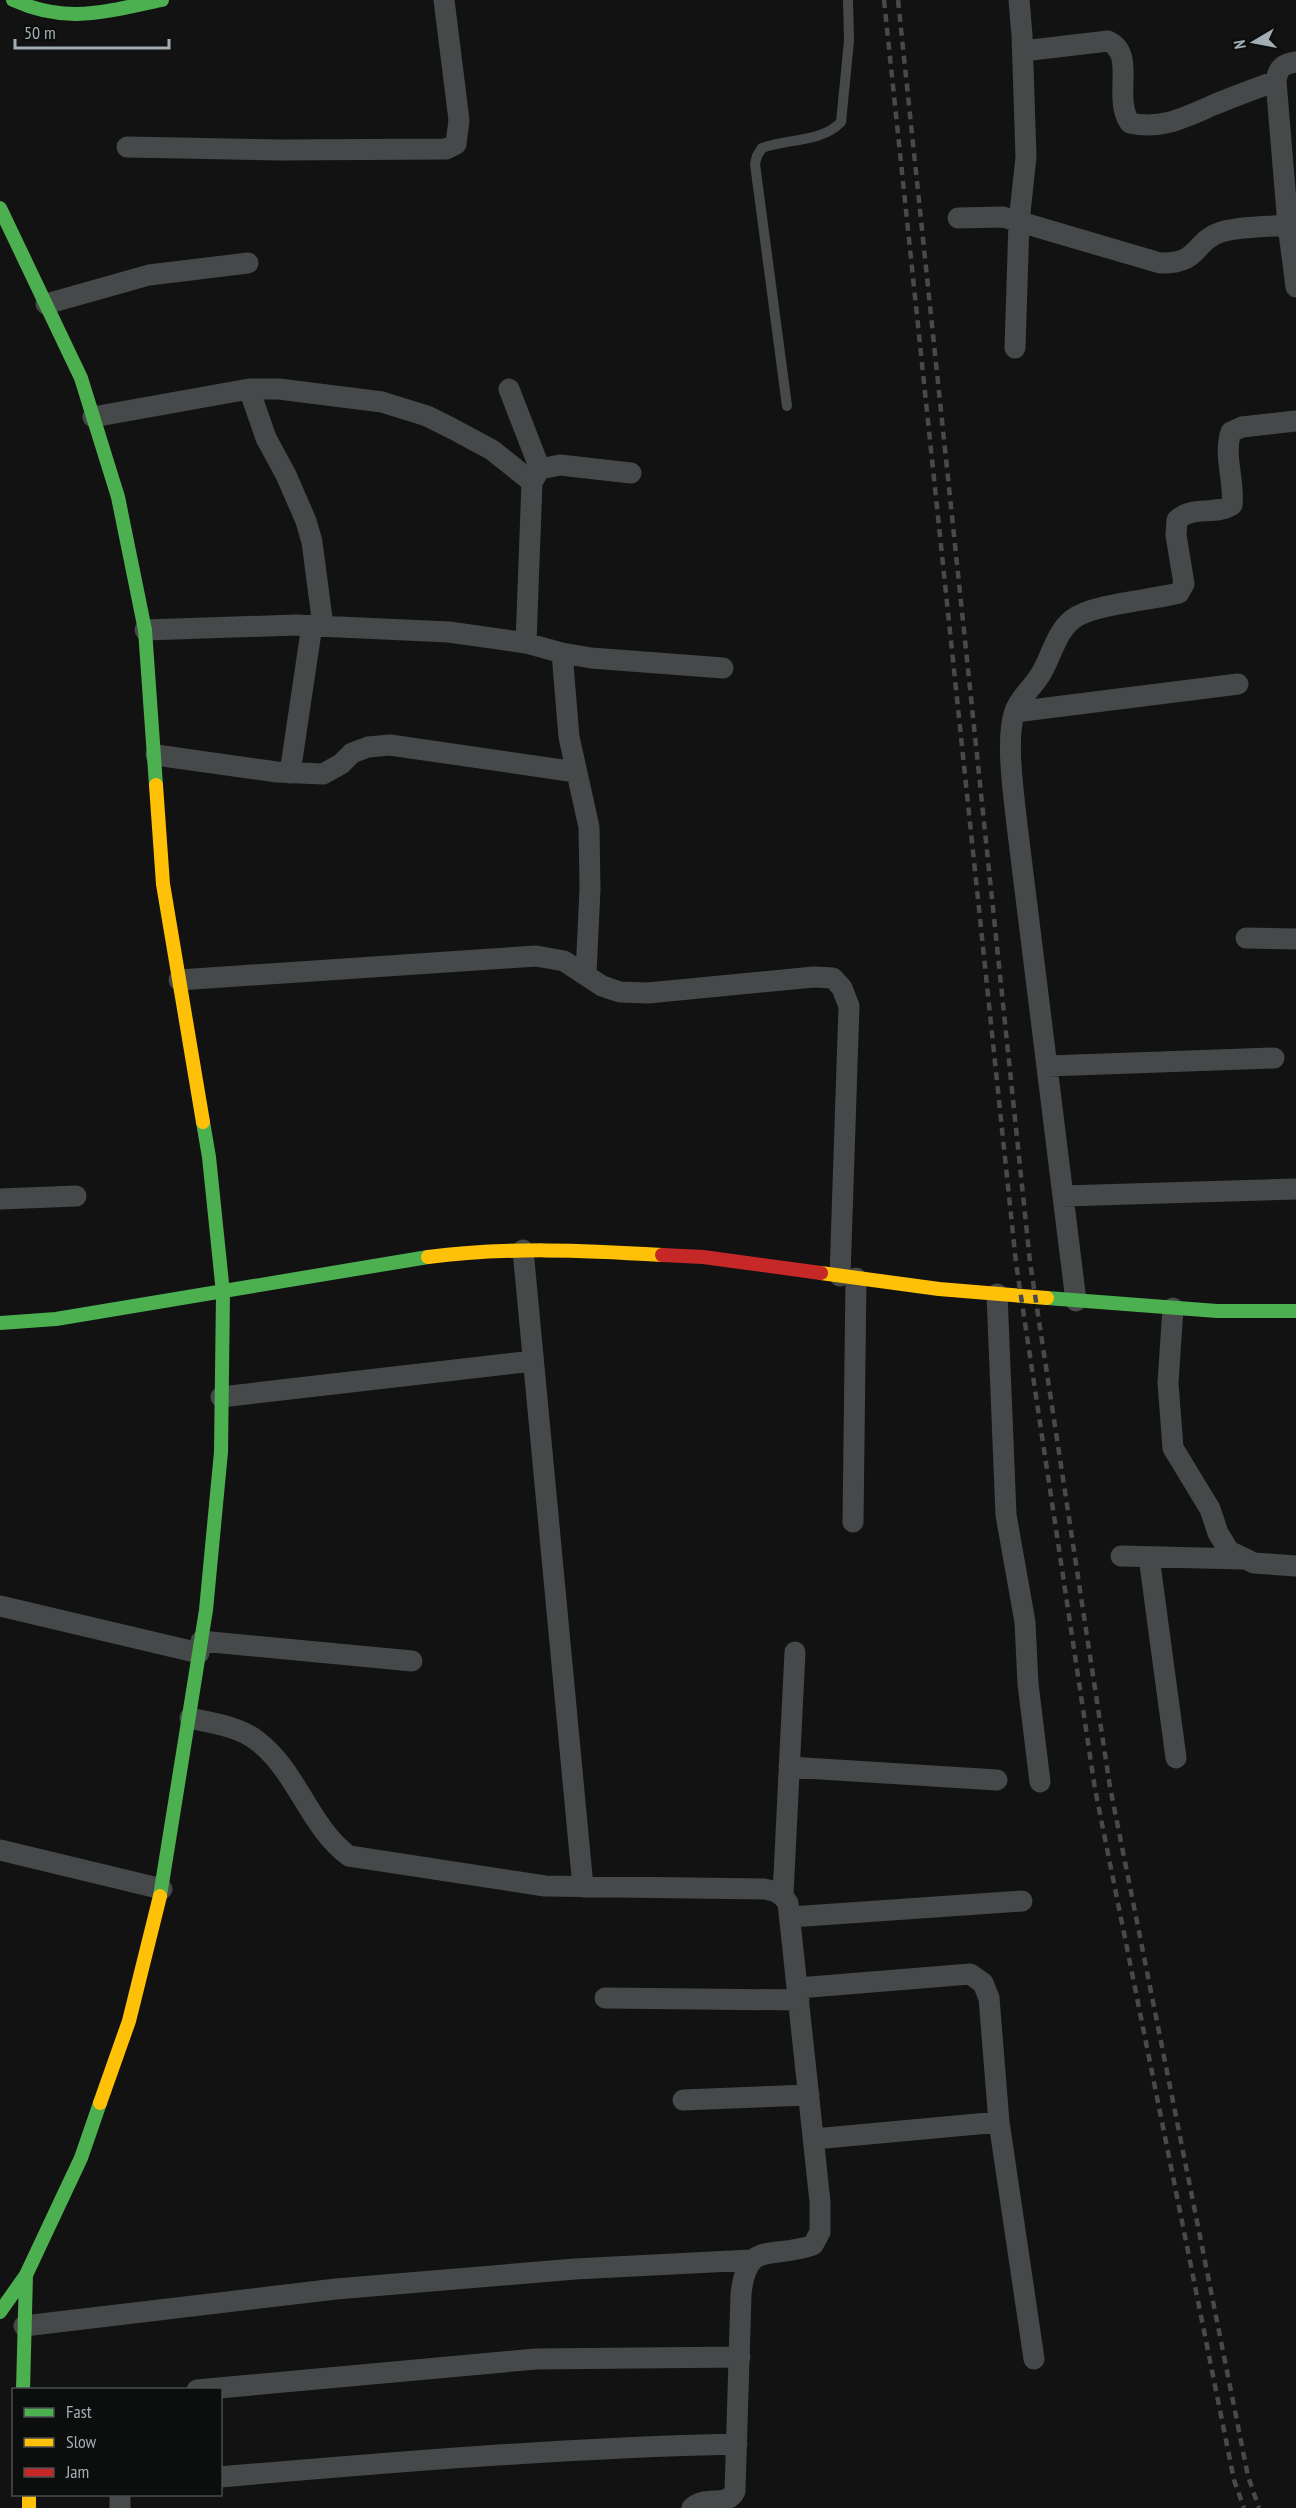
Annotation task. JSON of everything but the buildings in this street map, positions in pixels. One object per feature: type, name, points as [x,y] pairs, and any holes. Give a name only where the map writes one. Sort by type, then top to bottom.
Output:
[{"type":"main road","points":[[13,0],[29,7],[61,15],[108,10],[162,0]]},
{"type":"main road","points":[[0,208],[81,378],[118,497],[145,630],[156,755],[163,884],[209,1157],[223,1293],[221,1452],[200,1647],[162,1889],[129,2021],[84,2148],[26,2275],[0,2312]]},
{"type":"main road","points":[[0,1323],[56,1319],[223,1293],[405,1260],[469,1252],[523,1250],[580,1250],[703,1257],[939,1289],[1076,1301],[1217,1311],[1296,1311]]},
{"type":"main road","points":[[23,2388],[26,2275]]},
{"type":"street","points":[[127,147],[280,150],[446,149],[456,144],[459,120],[444,0]]},
{"type":"street","points":[[1015,348],[1019,222],[1026,157],[1019,0]]},
{"type":"street","points":[[1023,51],[1108,41],[1117,45],[1123,64],[1123,113],[1130,123],[1143,126],[1184,119],[1276,81]]},
{"type":"street","points":[[1296,62],[1283,66],[1278,71],[1276,81],[1288,225],[1296,286]]},
{"type":"street","points":[[958,218],[1003,217],[1160,263],[1176,263],[1187,259],[1219,233],[1288,225]]},
{"type":"street","points":[[46,304],[149,275],[248,263]]},
{"type":"street","points":[[93,417],[249,388],[279,389],[382,402],[427,416],[536,475]]},
{"type":"street","points":[[249,388],[266,438],[286,475],[306,521],[312,542],[317,626],[290,773]]},
{"type":"street","points":[[509,389],[536,475],[526,643]]},
{"type":"street","points":[[1076,1301],[1016,815],[1012,732],[1014,712],[1023,696],[1035,685],[1061,632],[1073,619],[1093,611],[1179,593],[1184,584],[1176,536],[1177,520],[1184,513],[1222,511],[1232,505],[1227,442],[1231,432],[1242,427],[1296,421]]},
{"type":"street","points":[[536,475],[560,465],[631,473]]},
{"type":"street","points":[[145,630],[267,625],[449,632],[526,643],[591,658],[723,668]]},
{"type":"street","points":[[562,653],[569,737],[589,827],[586,974]]},
{"type":"street","points":[[1014,712],[1238,684]]},
{"type":"street","points":[[156,755],[290,773],[323,774],[341,765],[352,753],[368,747],[390,745],[576,772]]},
{"type":"street","points":[[1246,938],[1296,939]]},
{"type":"street","points":[[179,980],[536,956],[564,961],[602,986],[620,992],[648,993],[814,977],[833,978],[842,988],[849,1006],[848,1277],[853,1522]]},
{"type":"street","points":[[1047,1066],[1274,1058]]},
{"type":"street","points":[[1063,1196],[1296,1189]]},
{"type":"street","points":[[0,1199],[76,1196]]},
{"type":"street","points":[[523,1250],[583,1887]]},
{"type":"street","points":[[997,1294],[1006,1515],[1025,1622],[1028,1684],[1040,1782]]},
{"type":"street","points":[[1173,1308],[1168,1383],[1173,1448],[1210,1509],[1229,1551],[1254,1563],[1296,1566]]},
{"type":"street","points":[[221,1396],[534,1361]]},
{"type":"street","points":[[1121,1556],[1242,1559]]},
{"type":"street","points":[[1149,1557],[1176,1758]]},
{"type":"street","points":[[0,1606],[200,1647],[412,1661]]},
{"type":"street","points":[[783,1895],[795,1652]]},
{"type":"street","points":[[24,2326],[336,2289],[574,2269],[751,2259],[764,2254],[799,2250],[813,2245],[820,2232],[814,2139],[791,1917],[788,1903],[783,1895],[775,1891],[731,1888],[583,1887],[513,1882],[349,1856],[340,1850],[277,1761],[256,1740],[236,1730],[190,1718]]},
{"type":"street","points":[[789,1767],[998,1780]]},
{"type":"street","points":[[0,1850],[162,1889]]},
{"type":"street","points":[[791,1917],[1022,1900]]},
{"type":"street","points":[[605,1998],[799,1994],[970,1974],[983,1983],[989,1998],[999,2122],[1034,2359]]},
{"type":"street","points":[[683,2100],[809,2095]]},
{"type":"street","points":[[814,2139],[999,2122]]},
{"type":"street","points":[[692,2508],[695,2505],[726,2502],[732,2498],[735,2491],[741,2294],[743,2272],[751,2259]]},
{"type":"street","points":[[219,2388],[536,2359],[740,2357]]},
{"type":"street","points":[[222,2477],[625,2446],[737,2444]]},
{"type":"lane","points":[[787,406],[755,164],[762,148],[834,130],[840,122],[849,41],[848,0]]},
{"type":"railway","points":[[884,0],[1016,1263],[1095,1789],[1234,2480],[1244,2508]]},
{"type":"railway","points":[[898,0],[1030,1262],[1110,1787],[1248,2476],[1259,2508]]},
{"type":"traffic: fast","points":[[13,0],[33,8],[70,14],[87,14],[162,0]]},
{"type":"traffic: fast","points":[[0,208],[81,378],[118,497],[145,630],[156,785]]},
{"type":"traffic: fast","points":[[160,1896],[206,1610],[221,1452],[223,1293],[209,1157],[203,1122]]},
{"type":"traffic: fast","points":[[0,1323],[56,1319],[428,1257]]},
{"type":"traffic: fast","points":[[1047,1298],[1217,1311],[1296,1311]]},
{"type":"traffic: fast","points":[[23,2388],[26,2275],[81,2158],[100,2103]]},
{"type":"traffic: fast","points":[[0,2312],[26,2275]]},
{"type":"traffic: slow","points":[[156,785],[163,884],[203,1122]]},
{"type":"traffic: slow","points":[[428,1257],[545,1250],[662,1255]]},
{"type":"traffic: slow","points":[[821,1273],[939,1289],[1047,1298]]},
{"type":"traffic: slow","points":[[100,2103],[129,2021],[160,1896]]},
{"type":"traffic: slow","points":[[29,2496],[29,2508]]},
{"type":"traffic: jam","points":[[662,1255],[703,1257],[821,1273]]}]
